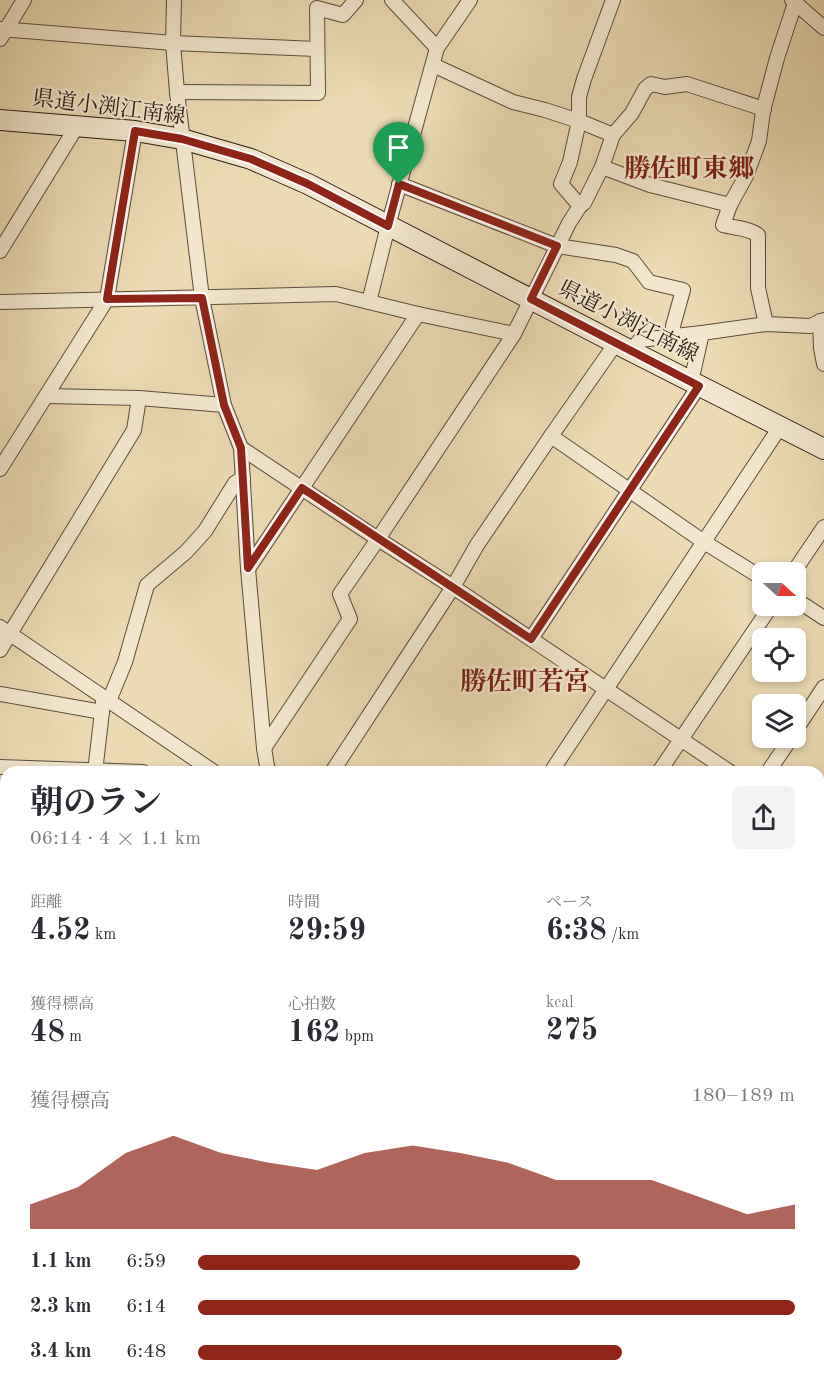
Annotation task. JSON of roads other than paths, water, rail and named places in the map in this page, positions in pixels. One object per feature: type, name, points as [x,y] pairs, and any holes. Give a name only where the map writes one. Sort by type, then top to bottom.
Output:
[{"type":"main road","name":"県道小渕江南線","points":[[0,120],[135,131],[182,139],[251,159],[308,184],[824,449]]},
{"type":"street","points":[[2,33],[24,0]]},
{"type":"street","points":[[174,0],[173,43],[177,92],[202,298],[224,405],[241,448],[248,568],[267,766]]},
{"type":"street","points":[[177,92],[318,93],[317,8],[343,15],[356,0]]},
{"type":"street","points":[[392,0],[437,48]]},
{"type":"street","points":[[369,302],[437,48],[470,0]]},
{"type":"street","points":[[580,206],[561,184],[570,162],[579,121],[579,97],[613,0]]},
{"type":"street","points":[[766,324],[758,288],[758,235],[753,231],[723,225],[746,176],[759,141],[764,109],[777,58],[795,1],[824,28]]},
{"type":"street","points":[[2,33],[317,49]]},
{"type":"street","points":[[433,65],[513,102],[579,121],[613,135]]},
{"type":"street","points":[[264,748],[350,619],[340,594],[514,334],[557,246],[584,203],[602,167],[613,135],[632,113],[645,89],[651,84],[665,87],[687,84],[764,109]]},
{"type":"street","points":[[0,251],[77,126]]},
{"type":"street","points":[[0,469],[107,299],[135,131]]},
{"type":"street","points":[[602,167],[650,185],[730,206]]},
{"type":"street","points":[[399,184],[557,246],[616,255],[633,261],[649,282],[683,290],[673,326],[674,336]]},
{"type":"street","points":[[0,302],[336,294],[514,334]]},
{"type":"street","points":[[248,568],[418,314]]},
{"type":"street","points":[[336,766],[453,587],[477,545],[551,436],[624,347],[640,340],[766,324],[810,326],[822,320],[821,348],[824,364]]},
{"type":"street","points":[[531,639],[630,490],[695,384],[702,333]]},
{"type":"street","points":[[46,396],[139,398],[224,405]]},
{"type":"street","points":[[0,650],[5,631],[134,430],[139,398]]},
{"type":"street","points":[[555,766],[780,427]]},
{"type":"street","points":[[551,436],[704,542],[752,572]]},
{"type":"street","points":[[241,448],[721,766]]},
{"type":"street","points":[[97,766],[105,704],[125,662],[147,585],[186,552],[205,531],[235,483],[243,478]]},
{"type":"street","points":[[800,562],[824,527]]},
{"type":"street","points":[[806,606],[824,618]]},
{"type":"street","points":[[663,766],[764,616]]},
{"type":"street","points":[[5,631],[105,704],[199,766]]},
{"type":"street","points":[[806,714],[824,687]]},
{"type":"street","points":[[0,694],[105,704]]},
{"type":"street","points":[[772,766],[784,748]]},
{"type":"district","name":"勝佐町東郷","points":[[689,170]]},
{"type":"district","name":"勝佐町若宮","points":[[525,683]]}]
